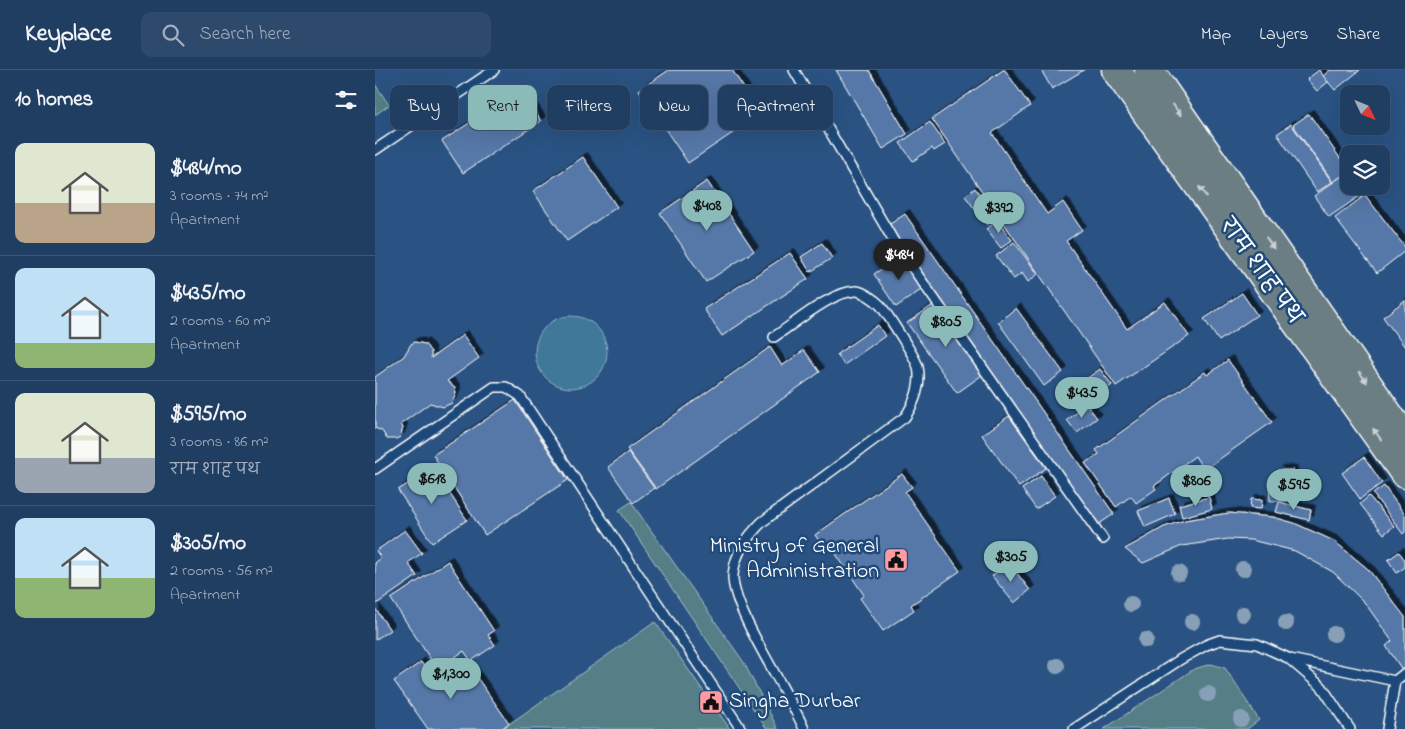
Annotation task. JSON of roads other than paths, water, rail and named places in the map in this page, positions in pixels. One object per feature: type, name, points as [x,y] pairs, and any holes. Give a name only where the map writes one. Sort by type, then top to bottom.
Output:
[{"type":"main road","name":"राम शाह पथ","points":[[1116,70],[1405,474]]},
{"type":"main road","name":"राम शाह पथ","points":[[1149,70],[1405,438]]},
{"type":"lane","points":[[375,150],[494,70]]},
{"type":"lane","points":[[794,70],[893,240],[1103,539]]},
{"type":"lane","points":[[774,337],[838,296],[857,291],[870,297],[881,306],[918,366],[916,396],[913,405],[905,417],[762,522],[748,538],[737,556],[733,576],[736,596],[743,613],[795,708],[804,729]]},
{"type":"lane","points":[[375,469],[494,387],[506,387],[513,391],[525,404],[741,729]]},
{"type":"lane","points":[[1074,729],[1206,644],[1220,640],[1257,644],[1288,658],[1395,681]]},
{"type":"lane","points":[[1288,658],[1322,687],[1350,729]]},
{"type":"lane","points":[[1387,729],[1395,681],[1405,673]]},
{"type":"water","points":[[571,316],[591,322],[601,332],[607,352],[601,372],[591,382],[571,388],[551,382],[541,372],[535,352],[541,332],[551,322]]},
{"type":"place","name":"Ministry of General Administration","points":[[896,560]]},
{"type":"place","name":"Singha Durbar","points":[[711,702]]}]
